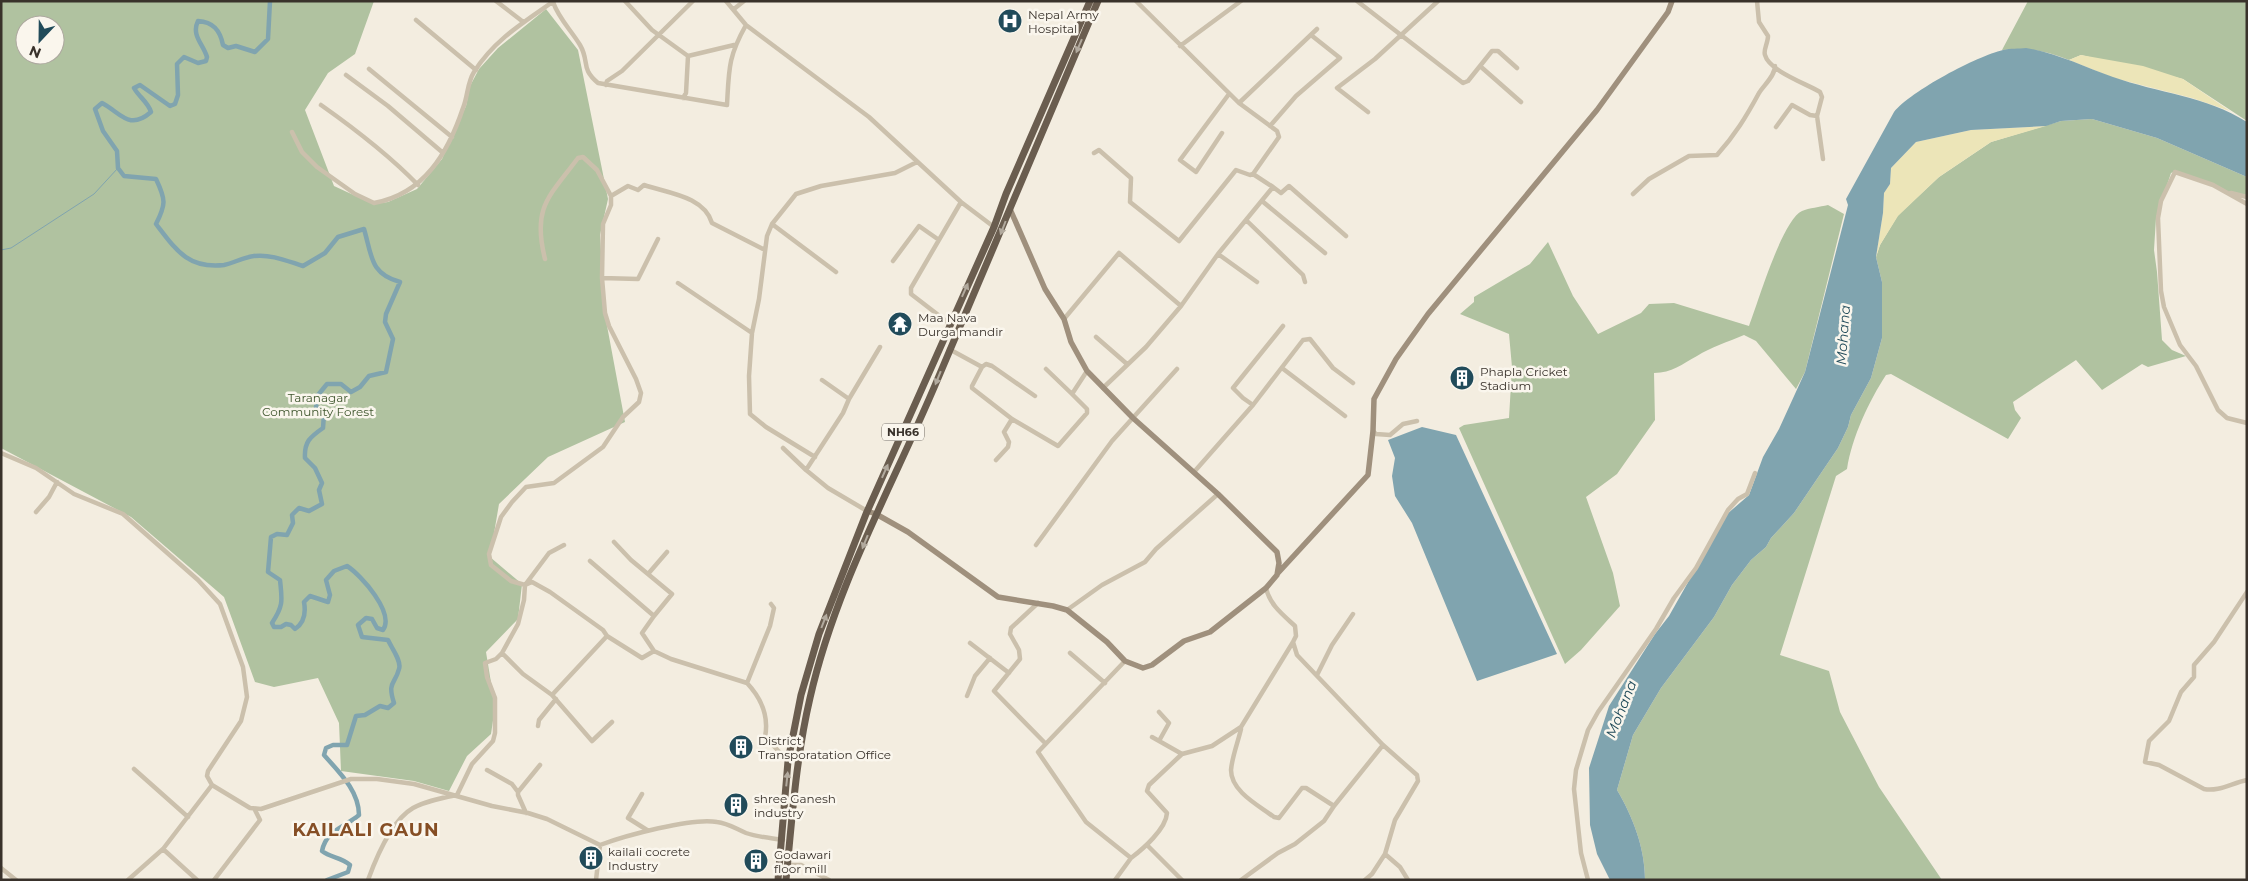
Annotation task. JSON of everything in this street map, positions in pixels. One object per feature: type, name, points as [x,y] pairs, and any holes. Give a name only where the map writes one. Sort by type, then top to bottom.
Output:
[{"type":"highway","name":"NH66","points":[[778,880],[788,760],[801,695],[819,634],[867,511],[994,227],[1006,194],[1090,1]]},
{"type":"highway","name":"NH66","points":[[786,880],[796,771],[810,697],[832,622],[876,514],[936,383],[1098,1]]},
{"type":"main road","points":[[867,511],[908,532],[998,597],[1038,603],[1067,610],[1107,642],[1125,661],[1140,667],[1149,667],[1184,641],[1210,632],[1266,588],[1364,482],[1368,475],[1373,431],[1374,399],[1396,359],[1428,314],[1597,110],[1668,12],[1672,1]]},
{"type":"main road","points":[[1010,209],[1045,289],[1064,319],[1071,342],[1088,371],[1102,388],[1133,418],[1218,494],[1276,552],[1279,563],[1276,575]]},
{"type":"street","points":[[496,1],[522,21]]},
{"type":"street","points":[[625,1],[644,22],[688,56]]},
{"type":"street","points":[[606,85],[607,81],[622,71],[693,1]]},
{"type":"street","points":[[726,1],[746,24],[869,117],[961,202],[994,227]]},
{"type":"street","points":[[734,9],[744,1]]},
{"type":"street","points":[[1136,1],[1229,94],[1277,131],[1279,137],[1253,174]]},
{"type":"street","points":[[1180,46],[1242,1]]},
{"type":"street","points":[[1357,1],[1463,83],[1468,81],[1492,51],[1498,51],[1516,68]]},
{"type":"street","points":[[1368,112],[1337,88],[1401,36],[1438,1]]},
{"type":"street","points":[[1757,1],[1759,22],[1768,36],[1764,53],[1767,60],[1798,82],[1820,92],[1822,96],[1817,116],[1823,159]]},
{"type":"street","points":[[292,132],[302,152],[317,167],[364,199],[374,204],[392,200],[418,185],[440,157],[452,137],[464,107],[469,80],[498,42],[522,21],[554,2],[558,14],[580,45],[586,58],[586,69],[589,75],[598,83],[727,105],[730,59],[734,45],[746,24]]},
{"type":"street","points":[[416,20],[476,70]]},
{"type":"street","points":[[1239,103],[1317,29]]},
{"type":"street","points":[[1270,126],[1296,96],[1340,58],[1311,35]]},
{"type":"street","points":[[688,56],[734,45]]},
{"type":"street","points":[[682,98],[685,98],[686,93],[688,56]]},
{"type":"street","points":[[1480,66],[1521,102]]},
{"type":"street","points":[[1633,194],[1649,179],[1689,156],[1717,155],[1747,117],[1760,92],[1775,71],[1775,66]]},
{"type":"street","points":[[369,69],[452,137]]},
{"type":"street","points":[[346,75],[388,106],[442,152]]},
{"type":"street","points":[[1222,133],[1196,172],[1180,160],[1229,94]]},
{"type":"street","points":[[321,105],[349,125],[402,169],[418,185]]},
{"type":"street","points":[[1776,126],[1792,105],[1810,115],[1817,116]]},
{"type":"street","points":[[1094,153],[1099,150],[1131,178],[1130,202],[1179,241],[1236,170],[1250,175],[1253,174],[1282,193],[1289,186],[1346,236]]},
{"type":"street","points":[[545,259],[540,235],[540,218],[545,203],[578,158],[582,158],[597,170],[611,196],[611,205],[603,224],[602,278],[605,313],[616,341],[636,379],[641,394],[639,402],[623,417],[603,446],[554,483],[526,487],[512,502],[501,517],[489,554],[491,565],[511,581],[525,585],[532,582],[550,592],[603,630],[607,636],[642,658],[654,651]]},
{"type":"street","points":[[815,457],[766,427],[750,414],[749,376],[752,333],[759,299],[767,236],[772,224],[796,194],[821,186],[896,173],[917,162]]},
{"type":"street","points":[[2247,204],[2213,185],[2175,172],[2161,202],[2158,218],[2161,291],[2164,307],[2180,345],[2196,366],[2218,410],[2227,418],[2247,423]]},
{"type":"street","points":[[611,196],[628,186],[638,190],[644,185],[696,202],[710,215],[712,222],[765,250]]},
{"type":"street","points":[[1102,388],[1146,347],[1181,306],[1218,254],[1273,187]]},
{"type":"street","points":[[2230,194],[2247,197]]},
{"type":"street","points":[[1262,201],[1325,253]]},
{"type":"street","points":[[950,324],[911,294],[911,288],[961,202]]},
{"type":"street","points":[[1246,220],[1303,275],[1305,282]]},
{"type":"street","points":[[772,224],[836,272]]},
{"type":"street","points":[[893,260],[919,226],[939,240]]},
{"type":"street","points":[[602,278],[638,279],[658,239]]},
{"type":"street","points":[[1064,319],[1116,254],[1119,253],[1181,306]]},
{"type":"street","points":[[1218,254],[1257,282]]},
{"type":"street","points":[[678,283],[752,333]]},
{"type":"street","points":[[1253,405],[1242,398],[1233,388],[1283,326]]},
{"type":"street","points":[[1096,337],[1127,364]]},
{"type":"street","points":[[1194,472],[1253,405],[1303,340],[1310,339],[1334,368],[1353,383]]},
{"type":"street","points":[[806,470],[843,414],[849,399],[880,347]]},
{"type":"street","points":[[949,349],[982,367]]},
{"type":"street","points":[[1035,396],[992,366],[986,364],[982,367],[972,386],[972,388],[1012,419],[1059,446],[1088,411],[1046,369]]},
{"type":"street","points":[[1282,368],[1345,416]]},
{"type":"street","points":[[1036,545],[1112,441],[1178,369]]},
{"type":"street","points":[[1072,394],[1088,371]]},
{"type":"street","points":[[822,380],[849,399]]},
{"type":"street","points":[[996,460],[1009,444],[1004,432],[1012,419]]},
{"type":"street","points":[[1373,431],[1376,434],[1390,435],[1403,424],[1417,421]]},
{"type":"street","points":[[784,448],[828,488],[867,511]]},
{"type":"street","points":[[1,453],[36,468],[74,494],[123,514],[198,580],[220,604],[243,667],[247,697],[242,721],[208,771],[209,782],[255,810],[260,820],[214,880]]},
{"type":"street","points":[[1588,880],[1581,853],[1574,789],[1576,770],[1588,730],[1598,712],[1696,568],[1728,510],[1747,494],[1755,473]]},
{"type":"street","points":[[36,512],[49,497],[57,482]]},
{"type":"street","points":[[1067,610],[1102,585],[1145,562],[1156,549],[1218,494]]},
{"type":"street","points":[[614,542],[672,594],[642,633],[654,651],[671,659],[748,684],[765,714],[768,724],[765,737],[788,760]]},
{"type":"street","points":[[368,880],[397,823],[412,809],[457,795],[472,764],[492,741],[495,733],[496,698],[487,677],[485,663],[496,659],[502,653],[518,624],[524,600],[525,585],[549,553],[564,545]]},
{"type":"street","points":[[648,574],[667,552]]},
{"type":"street","points":[[590,561],[654,616]]},
{"type":"street","points":[[1266,588],[1269,598],[1276,608],[1295,626],[1296,636],[1241,727],[1231,770],[1237,788],[1274,817],[1279,818],[1302,788],[1306,788],[1334,806]]},
{"type":"street","points":[[2247,592],[2214,642],[2194,665],[2194,677],[2182,692],[2169,721],[2149,741],[2145,762],[2159,765],[2204,789],[2212,791],[2247,780]]},
{"type":"street","points":[[1038,603],[1011,628],[1010,634],[1019,650],[1020,659],[994,691],[1045,743]]},
{"type":"street","points":[[748,684],[770,626],[774,608],[771,604]]},
{"type":"street","points":[[1317,675],[1332,645],[1353,614]]},
{"type":"street","points":[[538,726],[538,720],[554,697],[607,636]]},
{"type":"street","points":[[1292,642],[1297,655],[1383,745],[1417,775],[1418,782],[1395,820],[1385,854],[1372,874],[1365,880]]},
{"type":"street","points":[[970,643],[1008,673]]},
{"type":"street","points":[[502,653],[523,674],[554,697],[576,720],[592,741],[612,722]]},
{"type":"street","points":[[1070,653],[1105,683]]},
{"type":"street","points":[[968,696],[975,676],[990,658]]},
{"type":"street","points":[[1125,661],[1038,752],[1086,822],[1131,858]]},
{"type":"street","points":[[1159,712],[1169,724],[1159,740]]},
{"type":"street","points":[[1114,880],[1131,858],[1147,846],[1167,818],[1167,813],[1148,792],[1149,785],[1182,754],[1212,746],[1241,727]]},
{"type":"street","points":[[1152,736],[1182,754]]},
{"type":"street","points":[[1241,880],[1278,853],[1309,834],[1324,821],[1383,745]]},
{"type":"street","points":[[518,792],[540,765]]},
{"type":"street","points":[[134,769],[188,817]]},
{"type":"street","points":[[487,770],[512,784],[518,792],[526,813]]},
{"type":"street","points":[[255,810],[300,798],[356,778],[414,784],[492,806],[526,813],[547,820],[600,845],[619,837],[715,821],[731,825],[747,833],[790,842]]},
{"type":"street","points":[[128,880],[163,849],[212,785]]},
{"type":"street","points":[[642,794],[628,818],[649,831]]},
{"type":"street","points":[[596,880],[600,845]]},
{"type":"street","points":[[1147,846],[1182,880]]},
{"type":"street","points":[[163,849],[197,880]]},
{"type":"street","points":[[1385,854],[1400,867],[1408,880]]},
{"type":"street","points":[[788,865],[801,865],[829,880]]},
{"type":"street","points":[[1,868],[16,880]]},
{"type":"green space","name":"Taranagar Community Forest","points":[[1,1],[374,1],[355,54],[328,73],[305,110],[334,186],[373,204],[388,202],[417,189],[442,159],[466,106],[470,86],[479,69],[498,48],[546,9],[578,50],[608,199],[600,235],[605,315],[625,422],[548,457],[499,504],[490,557],[522,584],[518,619],[486,652],[495,707],[491,734],[467,756],[449,791],[414,781],[341,771],[339,723],[318,678],[274,687],[255,682],[224,597],[131,517],[1,448]]},
{"type":"green space","points":[[2028,1],[2247,1],[2247,121],[2183,79],[2081,55],[2069,60],[2036,50],[2002,50]]},
{"type":"green space","points":[[2092,119],[2157,138],[2247,177],[2247,195],[2228,192],[2176,171],[2171,173],[2156,218],[2154,250],[2162,340],[2172,350],[2186,356],[2148,367],[2142,364],[2102,390],[2076,360],[2013,402],[2015,410],[2021,418],[2008,439],[1891,374],[1886,375],[1873,396],[1862,420],[1849,457],[1847,469],[1836,476],[1780,655],[1829,671],[1840,712],[1879,787],[1942,880],[1645,880],[1643,856],[1637,833],[1617,790],[1633,735],[1661,688],[1714,617],[1732,585],[1751,560],[1766,547],[1771,538],[1794,513],[1838,448],[1848,427],[1851,415],[1871,378],[1882,338],[1882,282],[1876,257],[1880,245],[1898,215],[1939,177],[1991,142],[2061,121]]},
{"type":"green space","points":[[1828,205],[1844,214],[1805,372],[1796,389],[1756,341],[1744,335],[1708,350],[1672,370],[1654,373],[1655,420],[1617,474],[1586,497],[1613,573],[1620,606],[1581,650],[1565,664],[1459,428],[1464,425],[1509,418],[1512,367],[1509,334],[1460,314],[1474,302],[1474,297],[1530,264],[1548,242],[1573,296],[1598,334],[1641,313],[1649,304],[1674,303],[1749,326],[1771,263],[1794,218],[1802,211]]},
{"type":"sand","points":[[2081,55],[2143,66],[2183,79],[2230,111],[2192,98],[2114,78],[2069,60]]},
{"type":"sand","points":[[2046,126],[1991,142],[1939,177],[1898,216],[1880,245],[1876,257],[1884,193],[1890,184],[1891,168],[1916,142],[1971,130]]},
{"type":"water","name":"Mohana","points":[[2026,48],[2060,57],[2130,82],[2215,106],[2247,122],[2247,177],[2157,138],[2092,119],[2061,121],[2046,126],[1971,130],[1916,142],[1891,168],[1890,184],[1884,193],[1876,257],[1882,282],[1882,338],[1871,378],[1851,415],[1848,427],[1838,448],[1794,513],[1771,538],[1766,547],[1751,560],[1732,585],[1714,617],[1661,688],[1633,735],[1617,790],[1637,833],[1643,856],[1645,880],[1610,880],[1597,854],[1590,825],[1589,768],[1609,706],[1655,634],[1669,616],[1726,515],[1749,495],[1763,457],[1779,429],[1805,372],[1848,205],[1846,199],[1894,112],[1902,104],[1945,75],[1977,59],[2003,50]]},
{"type":"water","points":[[1422,427],[1456,435],[1557,654],[1477,681],[1412,523],[1395,496],[1392,476],[1395,458],[1388,440]]},
{"type":"waterway","points":[[270,1],[268,39],[255,52],[236,46],[228,48],[223,45],[218,31],[212,25],[198,21],[196,31],[207,57],[206,61],[198,63],[184,57],[177,64],[178,95],[175,104],[170,106],[140,85],[134,88],[148,105],[151,112],[143,117],[137,120],[125,118],[102,103],[95,109],[103,131],[117,151],[118,168],[124,176],[156,179],[164,202],[156,224],[170,242],[192,261],[201,264],[224,265],[254,256],[267,256],[303,266],[325,253],[338,237],[364,229],[371,256],[378,269],[390,279],[400,282],[386,314],[385,322],[393,339],[386,372],[369,376],[360,387],[351,392],[341,384],[327,384],[318,395],[316,407],[324,414],[323,428],[309,440],[305,458],[315,468],[322,483],[319,490],[322,504],[309,511],[299,508],[292,515],[293,523],[287,535],[277,534],[271,537],[268,572],[280,580],[282,598],[279,612],[272,623],[274,627],[281,627],[286,624],[291,625],[295,629],[298,627],[304,617],[304,602],[310,596],[328,602],[330,595],[326,580],[334,571],[347,566],[360,577],[375,595],[384,614],[385,623],[383,630],[377,628],[372,619],[366,618],[358,625],[362,637],[388,640],[400,666],[391,687],[394,703],[388,708],[380,706],[365,715],[356,716],[347,745],[333,745],[326,748],[324,755],[342,775],[352,790],[356,798],[359,815],[332,834],[324,844],[322,851],[350,865],[348,872],[327,880]]},
{"type":"waterway","points":[[1,250],[11,248],[94,194],[118,168]]},
{"type":"place","name":"Nepal Army Hospital","points":[[1010,21]]},
{"type":"place","name":"Maa Nava Durga mandir","points":[[900,324]]},
{"type":"place","name":"Phapla Cricket Stadium","points":[[1462,378]]},
{"type":"place","name":"District Transporatation Office","points":[[741,747]]},
{"type":"place","name":"shree Ganesh industry","points":[[736,805]]},
{"type":"place","name":"kailali cocrete Industry","points":[[591,858]]},
{"type":"place","name":"Godawari floor mill","points":[[756,861]]},
{"type":"district","name":"KAILALI GAUN","points":[[366,830]]}]
